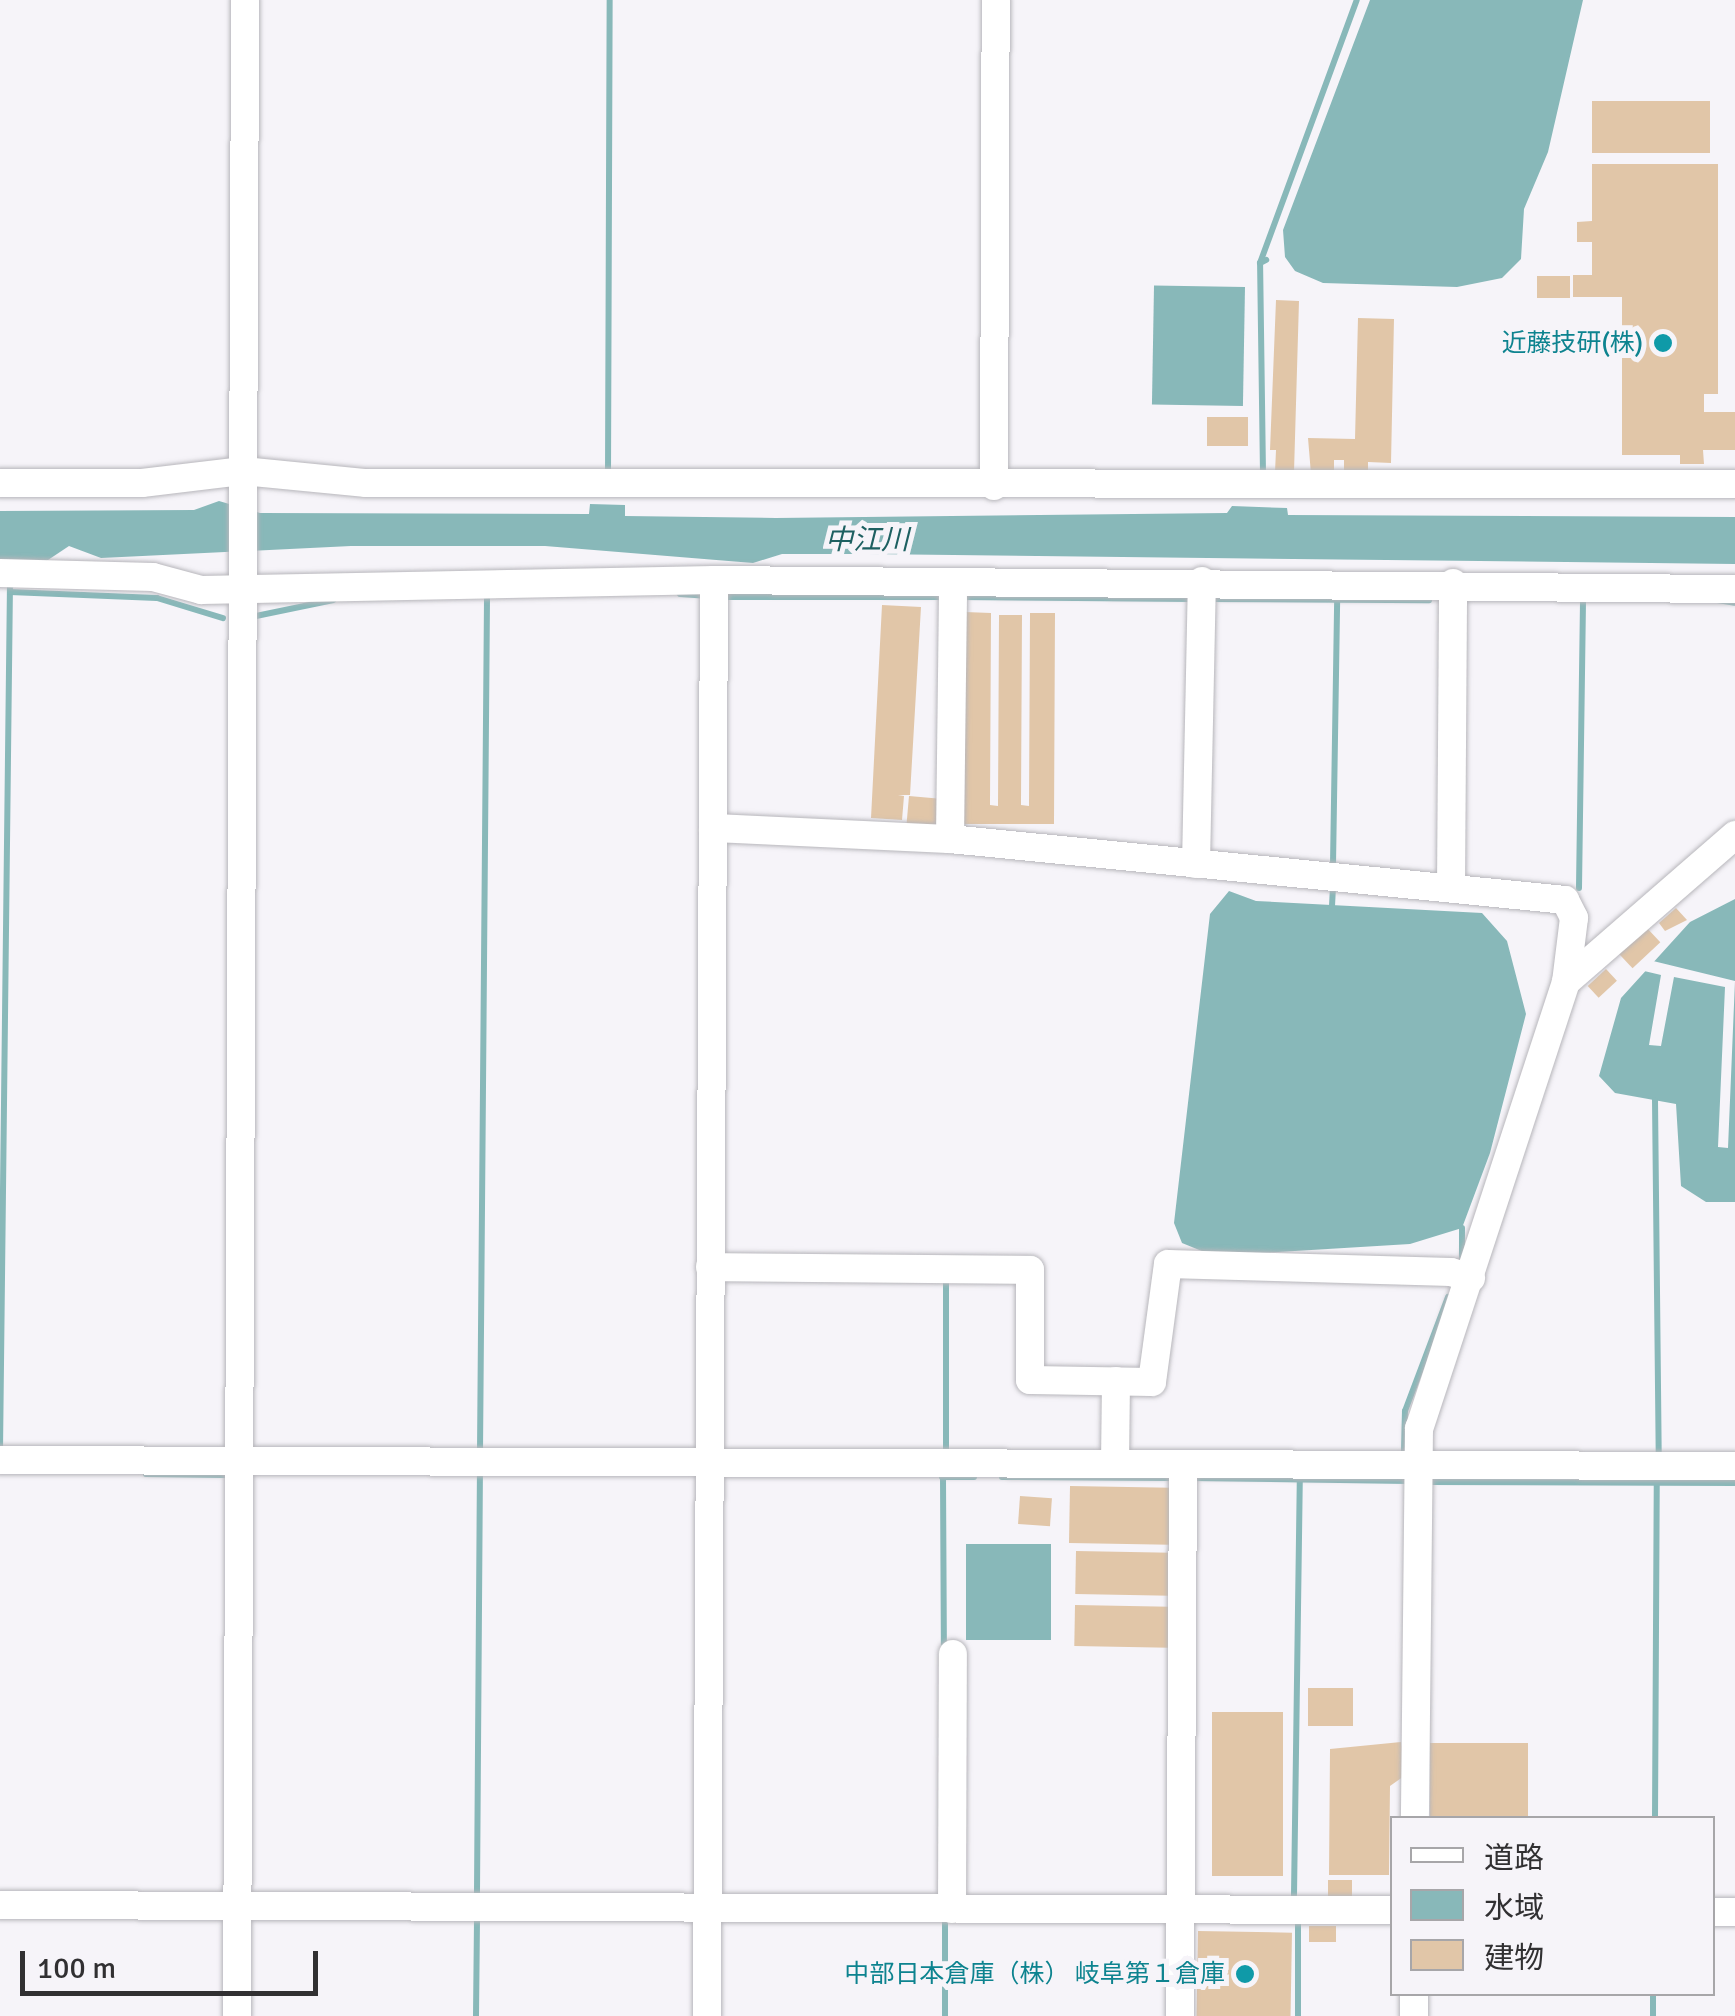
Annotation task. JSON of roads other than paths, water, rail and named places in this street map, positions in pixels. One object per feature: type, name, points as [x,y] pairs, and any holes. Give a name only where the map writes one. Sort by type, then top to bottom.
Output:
[{"type":"street","points":[[237,2016],[245,0]]},
{"type":"street","points":[[994,486],[996,0]]},
{"type":"street","points":[[0,483],[243,478],[366,483],[994,486],[1735,484]]},
{"type":"street","points":[[0,573],[154,577],[201,590],[714,580],[1735,588]]},
{"type":"street","points":[[706,2016],[714,580]]},
{"type":"street","points":[[1196,864],[1202,581]]},
{"type":"street","points":[[950,839],[952,583]]},
{"type":"street","points":[[1450,888],[1454,583]]},
{"type":"street","points":[[714,828],[950,839],[1564,900],[1574,918],[1566,982],[1472,1278],[1423,1404],[1418,1466],[1415,1816]]},
{"type":"street","points":[[1566,982],[1735,835]]},
{"type":"street","points":[[710,1267],[1030,1270],[1030,1380],[1152,1382],[1168,1264],[1451,1272],[1472,1278]]},
{"type":"street","points":[[1115,1463],[1116,1381]]},
{"type":"street","points":[[0,1460],[1735,1466]]},
{"type":"street","points":[[1180,2016],[1183,1467]]},
{"type":"street","points":[[952,1909],[953,1654]]},
{"type":"street","points":[[0,1904],[1390,1910]]},
{"type":"water","points":[[1370,0],[1583,0],[1548,152],[1524,209],[1521,259],[1502,278],[1457,287],[1323,283],[1295,271],[1285,257],[1283,230]]},
{"type":"water","points":[[1154,285],[1245,287],[1243,406],[1152,404]]},
{"type":"water","name":"中江川","points":[[219,501],[260,513],[589,514],[590,504],[625,505],[625,516],[776,518],[1227,513],[1232,506],[1287,508],[1288,515],[1735,517],[1735,564],[867,554],[782,554],[753,563],[545,546],[351,546],[101,558],[69,546],[42,564],[0,560],[0,511],[194,510]]},
{"type":"water","points":[[1229,891],[1256,901],[1482,913],[1507,941],[1526,1014],[1490,1153],[1462,1228],[1410,1244],[1214,1256],[1182,1243],[1174,1223],[1210,914]]},
{"type":"water","points":[[1735,899],[1735,1202],[1706,1202],[1681,1186],[1676,1104],[1615,1093],[1599,1076],[1621,998],[1690,922]]},
{"type":"water","points":[[966,1544],[1051,1544],[1051,1640],[966,1640]]},
{"type":"waterway","points":[[608,474],[610,0]]},
{"type":"waterway","points":[[1260,263],[1357,0]]},
{"type":"waterway","points":[[1263,473],[1260,263],[1266,260]]},
{"type":"waterway","points":[[0,1451],[10,583]]},
{"type":"waterway","points":[[10,592],[157,598],[223,618]]},
{"type":"waterway","points":[[680,594],[706,596]]},
{"type":"waterway","points":[[480,1452],[487,595]]},
{"type":"waterway","points":[[722,597],[944,597]]},
{"type":"waterway","points":[[962,597],[1195,599]]},
{"type":"waterway","points":[[1211,599],[1429,600]]},
{"type":"waterway","points":[[1579,888],[1583,599]]},
{"type":"waterway","points":[[1711,599],[1735,603]]},
{"type":"waterway","points":[[256,616],[333,600]]},
{"type":"waterway","points":[[1333,865],[1337,601]]},
{"type":"waterway","points":[[1332,906],[1333,885]]},
{"type":"waterway","points":[[1655,1100],[1659,1458]]},
{"type":"waterway","points":[[1462,1228],[1462,1262]]},
{"type":"waterway","points":[[946,1276],[946,1454]]},
{"type":"waterway","points":[[1404,1451],[1405,1411],[1448,1297]]},
{"type":"waterway","points":[[477,1893],[480,1470]]},
{"type":"waterway","points":[[146,1474],[227,1475]]},
{"type":"waterway","points":[[942,1477],[974,1477]]},
{"type":"waterway","points":[[943,1477],[944,1650]]},
{"type":"waterway","points":[[1002,1477],[1174,1478]]},
{"type":"waterway","points":[[1193,1478],[1409,1481]]},
{"type":"waterway","points":[[1294,1895],[1300,1479]]},
{"type":"waterway","points":[[1427,1482],[1735,1483]]},
{"type":"waterway","points":[[1655,1816],[1657,1483]]},
{"type":"waterway","points":[[476,2016],[477,1921]]},
{"type":"waterway","points":[[945,1922],[945,2016]]},
{"type":"waterway","points":[[1298,1923],[1298,2016]]},
{"type":"waterway","points":[[1653,1996],[1653,2016]]},
{"type":"place","name":"近藤技研(株)","points":[[1663,343]]},
{"type":"place","name":"中部日本倉庫（株） 岐阜第１倉庫","points":[[1245,1974]]}]
